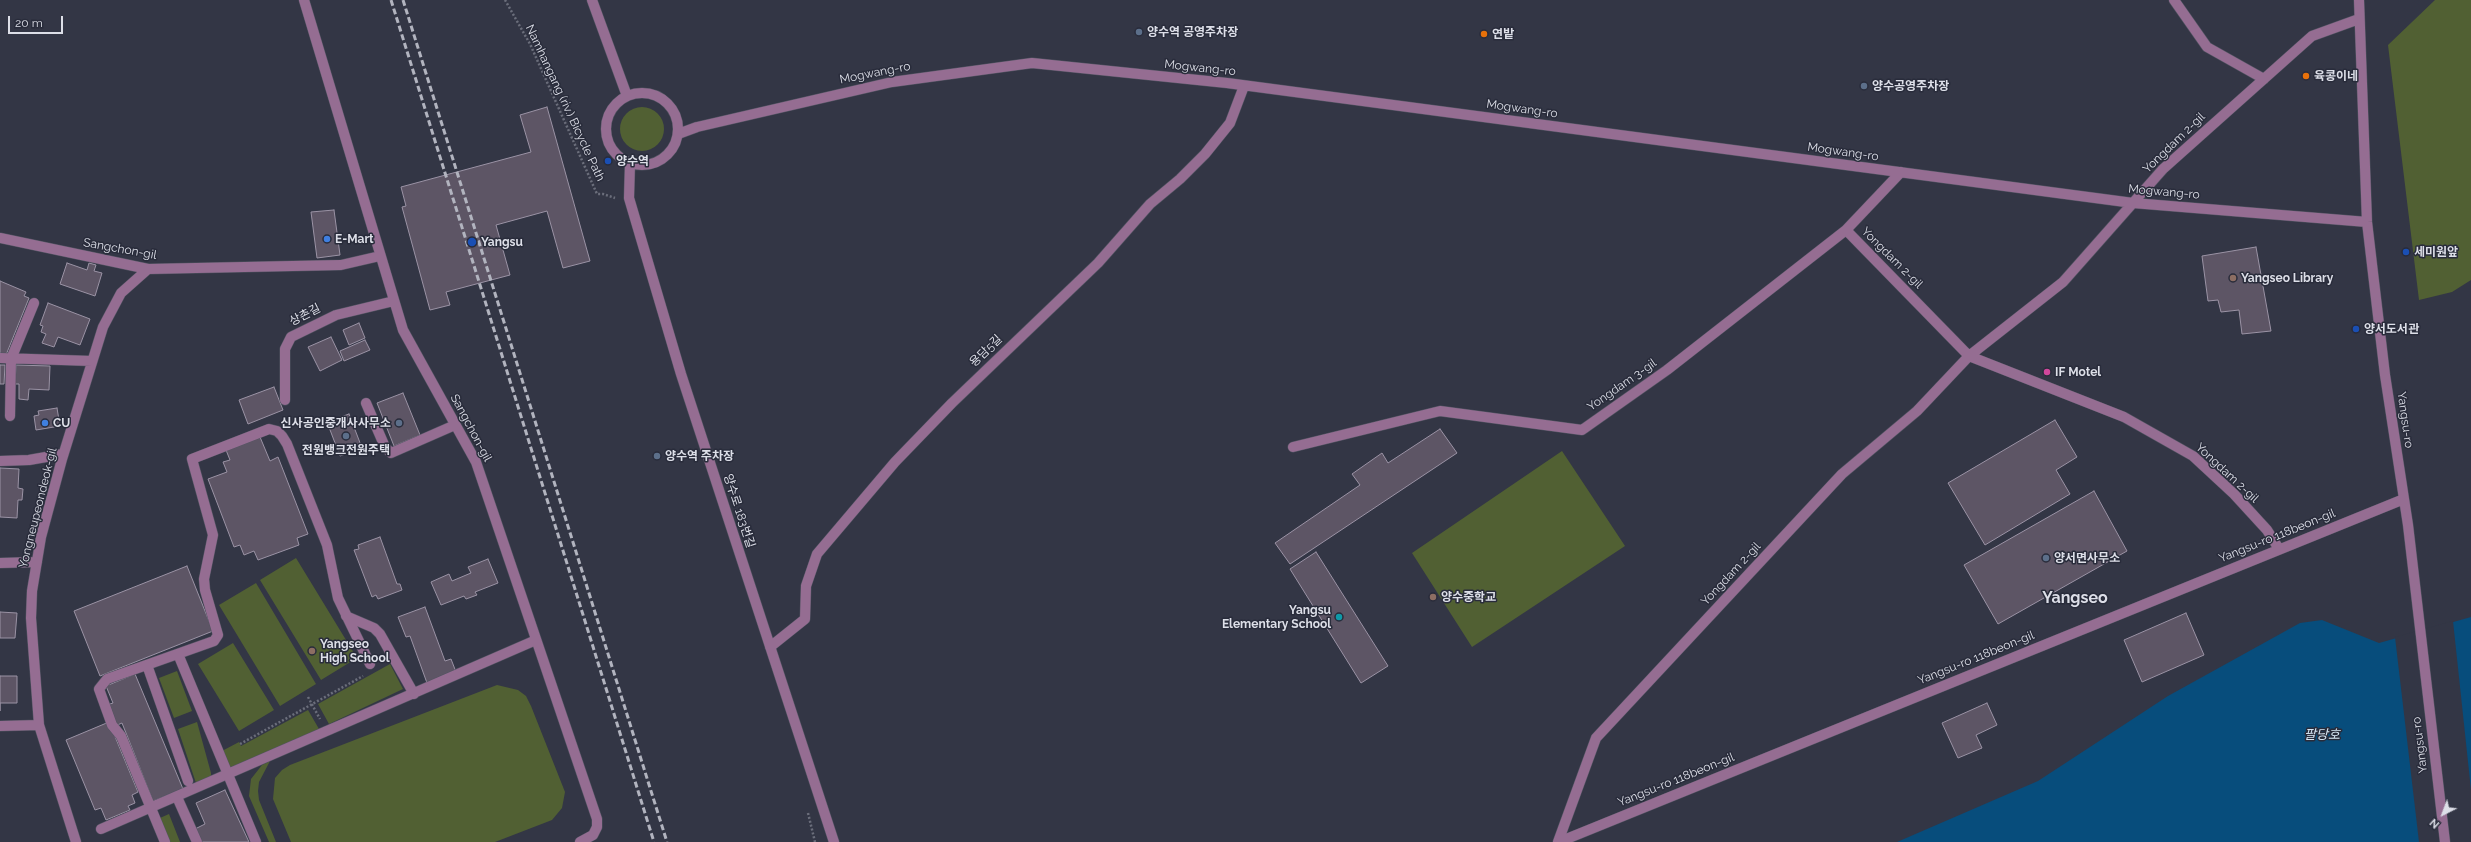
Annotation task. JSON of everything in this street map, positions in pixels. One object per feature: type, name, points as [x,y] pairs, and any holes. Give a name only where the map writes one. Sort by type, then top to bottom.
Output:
[{"type":"street","name":"Sangchon-gil","points":[[304,0],[380,256],[408,342],[476,462],[597,819],[598,827],[593,835],[580,842]]},
{"type":"street","points":[[592,0],[627,96]]},
{"type":"street","points":[[2174,0],[2207,47],[2264,79]]},
{"type":"street","name":"Yangsu-ro","points":[[2359,0],[2367,222],[2385,375],[2408,525],[2445,842]]},
{"type":"street","name":"Yongdam 2-gil","points":[[1558,842],[1596,738],[1842,474],[1917,411],[1970,356],[2063,282],[2163,169],[2312,36],[2359,19]]},
{"type":"street","name":"Mogwang-ro","points":[[678,134],[697,127],[892,82],[1032,63],[1244,86],[2133,203],[2367,222]]},
{"type":"street","name":"용담5길","points":[[770,647],[805,619],[806,586],[817,554],[895,462],[952,403],[1098,263],[1150,204],[1180,179],[1205,154],[1230,123],[1244,86]]},
{"type":"street","points":[[644,93],[656,96],[666,102],[676,116],[678,134],[675,145],[668,155],[659,162],[648,165],[630,163],[616,154],[609,143],[606,131],[607,119],[612,108],[627,96],[644,93]]},
{"type":"street","name":"양수로 183번길","points":[[630,163],[629,198],[681,374],[834,842]]},
{"type":"street","name":"Yongdam 3-gil","points":[[1294,447],[1440,411],[1582,430],[1667,370],[1846,230],[1901,172]]},
{"type":"street","name":"Yongdam 2-gil","points":[[1846,230],[1970,356],[2124,417],[2193,456],[2234,494],[2267,530],[2279,549]]},
{"type":"street","name":"Sangchon-gil","points":[[0,238],[148,269],[341,265],[380,256]]},
{"type":"street","name":"Yongneupeondeok-gil","points":[[76,842],[39,725],[30,603],[37,562],[63,454],[92,361],[110,310],[121,293],[148,269]]},
{"type":"street","name":"상촌길","points":[[285,400],[285,349],[292,337],[336,315],[394,301]]},
{"type":"street","points":[[10,416],[11,359],[34,303]]},
{"type":"street","points":[[0,358],[92,361]]},
{"type":"street","points":[[366,403],[385,447],[391,453],[455,425]]},
{"type":"street","points":[[166,842],[121,736],[112,725],[99,693],[101,685],[107,679],[214,641],[218,635],[205,590],[204,579],[212,535],[192,459],[269,429],[277,431],[287,444],[327,545],[333,580],[346,616],[370,664]]},
{"type":"street","points":[[0,461],[29,460],[63,454]]},
{"type":"street","name":"Yangsu-ro 118beon-gil","points":[[1558,842],[2404,499]]},
{"type":"street","points":[[0,563],[37,562]]},
{"type":"street","points":[[346,616],[374,628],[380,634],[414,694]]},
{"type":"street","points":[[101,829],[536,640]]},
{"type":"street","points":[[178,654],[256,842]]},
{"type":"street","points":[[147,665],[188,781]]},
{"type":"street","points":[[0,726],[39,725]]},
{"type":"street","points":[[177,797],[197,842]]},
{"type":"path","name":"Namhangang (riv.) Bicycle Path","points":[[505,0],[530,44],[598,194],[603,194],[620,200]]},
{"type":"path","points":[[240,744],[367,674]]},
{"type":"path","points":[[308,696],[312,704]]},
{"type":"green space","points":[[2435,0],[2471,0],[2471,280],[2452,292],[2419,300],[2388,45]]},
{"type":"green space","points":[[638,107],[646,107],[658,113],[664,125],[664,133],[658,145],[646,151],[638,151],[626,145],[620,133],[620,125],[626,113]]},
{"type":"green space","points":[[1562,451],[1625,546],[1472,647],[1412,553]]},
{"type":"green space","points":[[296,558],[357,658],[321,680],[260,580]]},
{"type":"green space","points":[[256,583],[316,684],[280,706],[219,605]]},
{"type":"green space","points":[[233,643],[274,710],[239,731],[198,664]]},
{"type":"green space","points":[[390,664],[403,689],[329,724],[318,704]]},
{"type":"green space","points":[[177,671],[192,711],[174,718],[159,678]]},
{"type":"green space","points":[[497,685],[518,690],[526,696],[531,706],[565,792],[562,808],[552,820],[495,842],[291,842],[273,799],[275,778],[282,770],[290,765]]},
{"type":"green space","points":[[308,710],[319,729],[231,769],[222,751],[239,742],[241,746]]},
{"type":"green space","points":[[197,722],[211,773],[211,778],[196,783],[178,729]]},
{"type":"green space","points":[[270,761],[259,782],[258,791],[259,800],[276,842],[269,842],[249,796],[251,779],[262,765]]},
{"type":"green space","points":[[169,814],[180,842],[170,842],[160,818]]},
{"type":"water","name":"팔당호","points":[[2471,617],[2471,842],[1897,842],[2038,781],[2168,696],[2300,623],[2322,620],[2379,643]]},
{"type":"pier","points":[[2453,621],[2471,790],[2471,842],[2419,842],[2395,637]]},
{"type":"building","points":[[547,107],[590,261],[563,268],[547,211],[496,225],[510,275],[446,292],[450,305],[430,310],[402,207],[406,206],[401,187],[531,152],[520,115]]},
{"type":"building","points":[[334,210],[340,255],[317,258],[311,212]]},
{"type":"building","name":"Yangseo Library","points":[[2256,247],[2271,331],[2242,334],[2239,310],[2221,312],[2218,300],[2208,301],[2202,256]]},
{"type":"building","points":[[67,263],[87,270],[89,263],[96,265],[94,271],[102,273],[95,296],[60,284]]},
{"type":"building","points":[[0,281],[26,292],[24,296],[29,298],[6,355],[0,353]]},
{"type":"building","points":[[48,303],[90,319],[80,345],[58,337],[54,347],[42,343],[46,334],[41,332],[43,326],[40,325]]},
{"type":"building","points":[[359,323],[365,338],[349,345],[343,330]]},
{"type":"building","points":[[331,337],[342,360],[320,371],[308,347]]},
{"type":"building","points":[[365,340],[370,350],[344,361],[340,351]]},
{"type":"building","points":[[0,365],[5,365],[4,384],[0,384]]},
{"type":"building","points":[[16,365],[50,366],[49,390],[29,389],[28,400],[19,399],[19,384],[15,384]]},
{"type":"building","points":[[274,387],[283,410],[248,424],[239,400]]},
{"type":"building","points":[[403,393],[420,435],[394,446],[377,403]]},
{"type":"building","points":[[57,408],[60,426],[36,430],[34,416],[39,415],[38,411]]},
{"type":"building","points":[[349,414],[362,448],[340,456],[327,422]]},
{"type":"building","points":[[2055,420],[2077,457],[2056,470],[2070,494],[1985,545],[1948,483]]},
{"type":"building","points":[[1440,429],[1457,453],[1290,564],[1275,543],[1360,485],[1352,474],[1382,453],[1388,463]]},
{"type":"building","points":[[260,437],[270,461],[278,457],[308,534],[297,538],[299,545],[258,560],[254,551],[244,555],[240,545],[234,547],[208,479],[227,472],[223,462],[230,460],[226,450]]},
{"type":"building","points":[[0,468],[19,469],[18,488],[23,489],[22,500],[18,500],[17,518],[0,517]]},
{"type":"building","name":"양서면사무소","points":[[2094,491],[2127,551],[1998,624],[1964,565]]},
{"type":"building","points":[[380,537],[397,584],[400,584],[402,590],[378,599],[376,595],[372,597],[354,550],[359,549],[358,545]]},
{"type":"building","name":"Yangsu Elementary School","points":[[1316,552],[1388,666],[1361,683],[1290,569]]},
{"type":"building","points":[[488,559],[498,583],[475,592],[477,595],[466,599],[464,596],[441,605],[431,582],[449,574],[452,581],[471,573],[468,567]]},
{"type":"building","points":[[187,566],[213,631],[100,676],[74,611]]},
{"type":"building","points":[[425,607],[445,661],[451,659],[456,672],[427,683],[410,636],[406,637],[398,617]]},
{"type":"building","points":[[0,612],[17,613],[15,638],[0,638]]},
{"type":"building","points":[[2186,613],[2204,655],[2142,682],[2124,640]]},
{"type":"building","points":[[135,674],[183,789],[153,801],[122,723],[115,726],[107,705],[113,703],[106,686]]},
{"type":"building","points":[[0,676],[17,676],[17,703],[0,703]]},
{"type":"building","points":[[1987,703],[1997,725],[1976,735],[1982,748],[1958,758],[1942,723]]},
{"type":"building","points":[[109,722],[138,792],[132,795],[135,803],[128,806],[130,810],[106,820],[101,808],[95,810],[66,740]]},
{"type":"building","points":[[225,790],[249,842],[201,842],[195,829],[205,824],[196,803]]},
{"type":"railway","points":[[391,0],[654,842]]},
{"type":"railway","points":[[403,0],[667,842]]},
{"type":"place","name":"양수역 공영주차장","points":[[1139,32]]},
{"type":"place","name":"연밭","points":[[1484,34]]},
{"type":"place","name":"육콩이네","points":[[2306,76]]},
{"type":"place","name":"양수공영주차장","points":[[1864,86]]},
{"type":"place","name":"양수역","points":[[608,161]]},
{"type":"place","name":"E-Mart","points":[[327,239]]},
{"type":"place","name":"Yangsu","points":[[472,242]]},
{"type":"place","name":"세미원앞","points":[[2406,252]]},
{"type":"place","name":"Yangseo Library","points":[[2233,278]]},
{"type":"place","name":"양서도서관","points":[[2356,329]]},
{"type":"place","name":"IF Motel","points":[[2047,372]]},
{"type":"place","name":"CU","points":[[45,423]]},
{"type":"place","name":"신사공인중개사사무소","points":[[399,423]]},
{"type":"place","name":"전원뱅크전원주택","points":[[346,436]]},
{"type":"place","name":"양수역 주차장","points":[[657,456]]},
{"type":"place","name":"양서면사무소","points":[[2046,558]]},
{"type":"place","name":"양수중학교","points":[[1433,597]]},
{"type":"place","name":"Yangsu Elementary School","points":[[1339,617]]},
{"type":"place","name":"Yangseo High School","points":[[312,651]]},
{"type":"district","name":"Yangseo","points":[[2075,598]]}]
